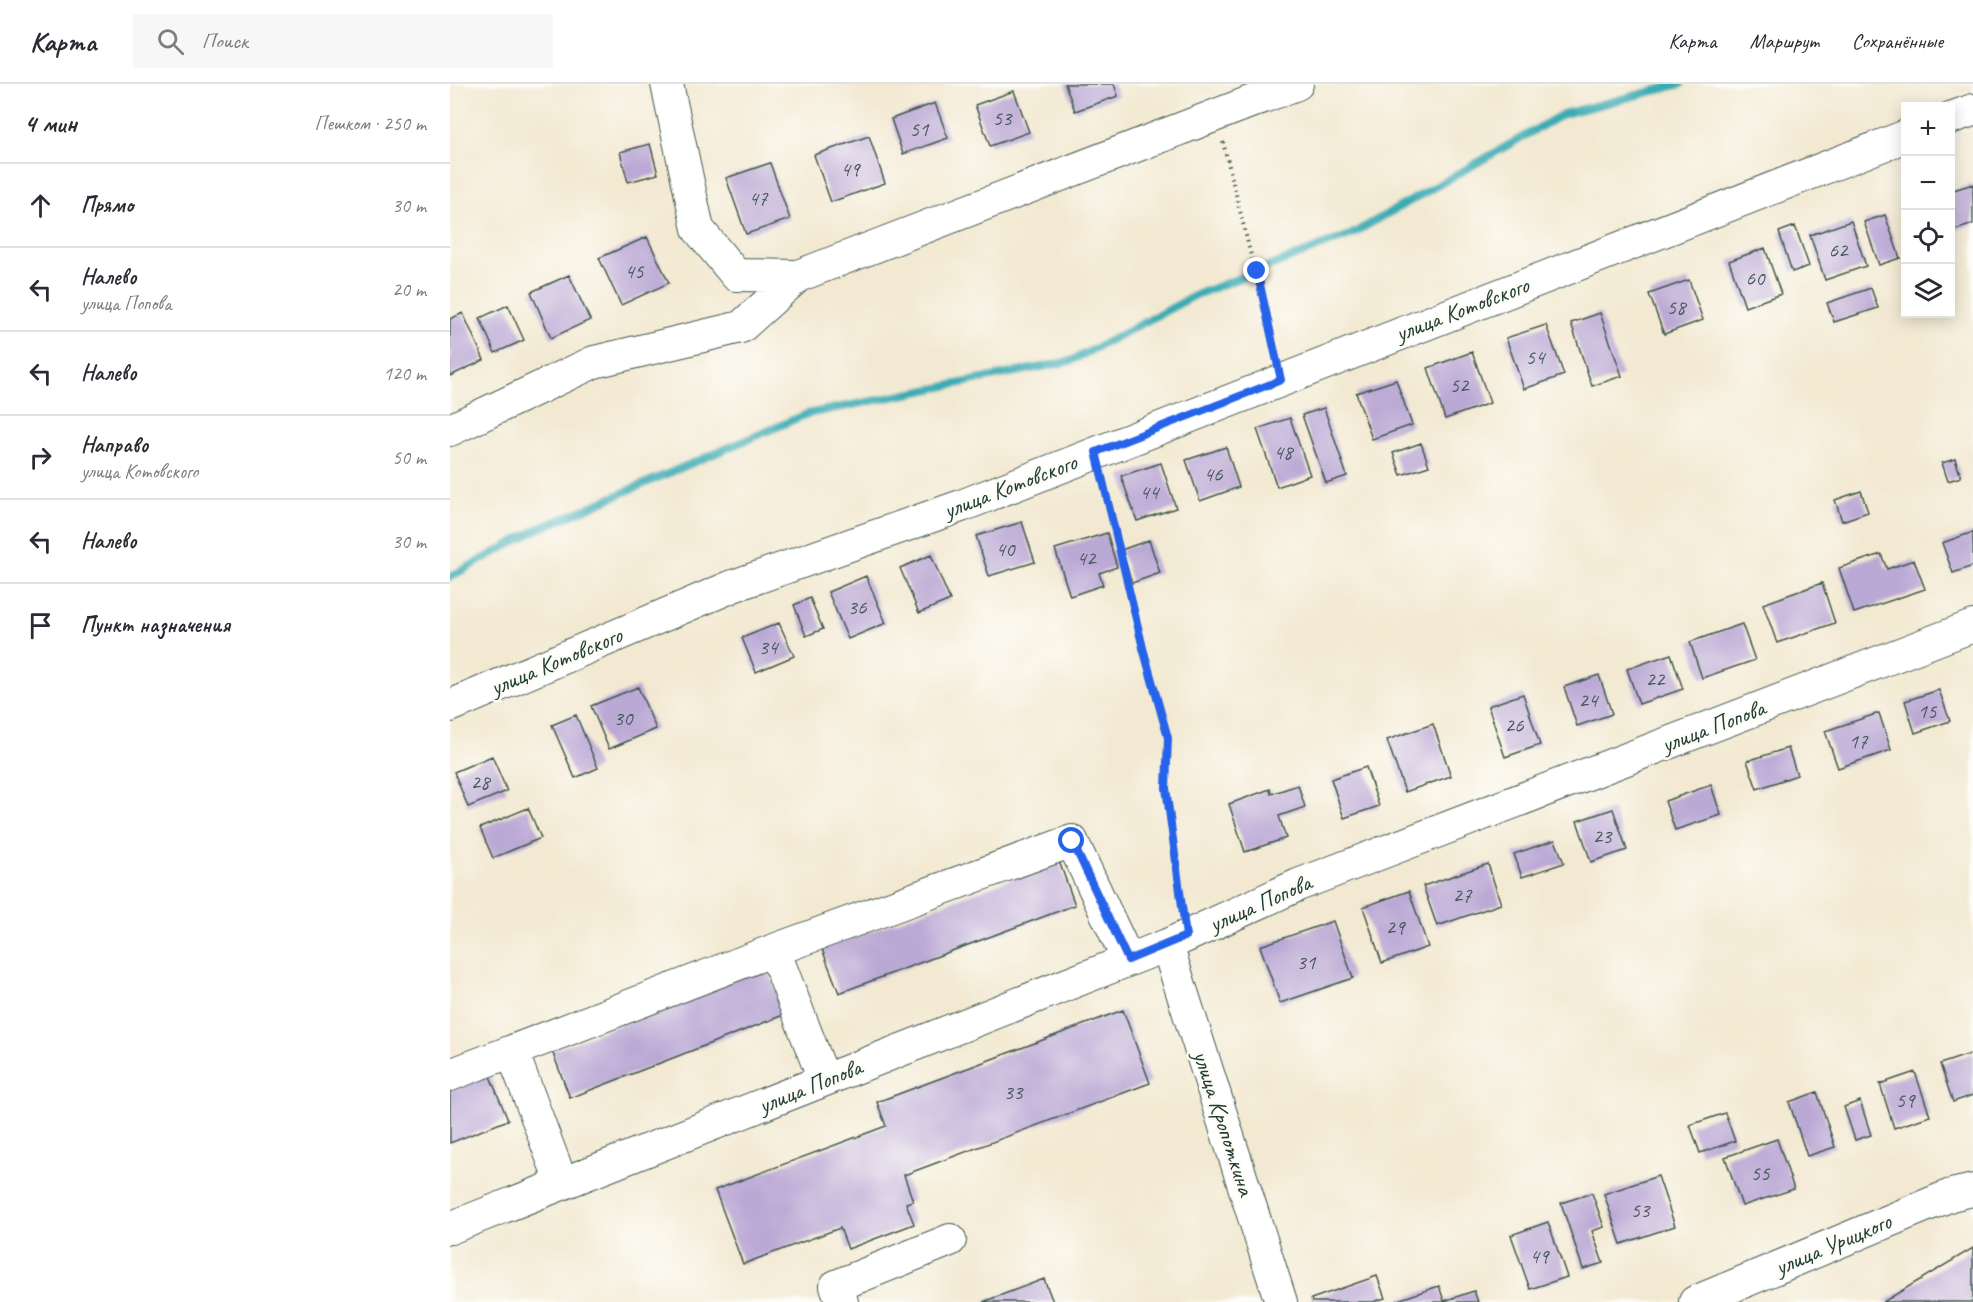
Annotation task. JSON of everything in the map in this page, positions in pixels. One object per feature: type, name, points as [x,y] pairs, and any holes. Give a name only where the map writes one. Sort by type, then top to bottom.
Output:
[{"type":"street","points":[[667,84],[698,229],[736,275],[798,276]]},
{"type":"street","points":[[450,430],[594,362],[741,327],[798,276],[1297,84]]},
{"type":"street","points":[[1955,116],[1973,110]]},
{"type":"street","name":"улица Котовского","points":[[450,706],[733,586],[961,506],[1901,138]]},
{"type":"street","name":"улица Попова","points":[[450,1228],[1128,960],[1298,885],[1973,626]]},
{"type":"street","points":[[450,1075],[774,950],[1072,841],[1128,960]]},
{"type":"street","name":"улица Кропоткина","points":[[1177,940],[1281,1302]]},
{"type":"street","points":[[774,950],[824,1080]]},
{"type":"street","points":[[512,1051],[562,1184]]},
{"type":"street","name":"улица Урицкого","points":[[1695,1302],[1951,1195],[1973,1190]]},
{"type":"street","points":[[842,1302],[836,1286],[950,1240]]},
{"type":"path","points":[[1216,115],[1257,271],[1281,380]]},
{"type":"path","points":[[1096,452],[1143,648],[1168,738],[1166,788],[1177,940]]},
{"type":"building","points":[[1065,84],[1114,84],[1118,96],[1075,111]]},
{"type":"building","points":[[1014,91],[1029,132],[990,146],[975,105]]},
{"type":"building","points":[[935,103],[948,138],[903,154],[891,119]]},
{"type":"building","points":[[869,136],[885,183],[831,202],[814,155]]},
{"type":"building","points":[[650,144],[658,174],[628,182],[620,152]]},
{"type":"building","points":[[770,163],[790,219],[746,234],[726,178]]},
{"type":"building","points":[[1973,184],[1973,224],[1955,230],[1955,210],[1955,189]]},
{"type":"building","points":[[1885,215],[1900,258],[1879,265],[1864,222]]},
{"type":"building","points":[[1851,221],[1866,266],[1825,280],[1810,235]]},
{"type":"building","points":[[1795,226],[1809,266],[1792,272],[1779,232]]},
{"type":"building","points":[[647,237],[669,283],[621,305],[599,258]]},
{"type":"building","points":[[1765,248],[1781,294],[1745,307],[1729,261]]},
{"type":"building","points":[[569,275],[590,320],[551,338],[531,292]]},
{"type":"building","points":[[1689,280],[1703,320],[1664,334],[1649,294]]},
{"type":"building","points":[[1871,288],[1878,308],[1834,322],[1827,303]]},
{"type":"building","points":[[508,305],[524,340],[495,353],[480,318]]},
{"type":"building","points":[[463,313],[484,360],[450,376],[450,319]]},
{"type":"building","points":[[1600,313],[1622,376],[1592,386],[1571,323]]},
{"type":"building","points":[[1546,325],[1564,375],[1524,389],[1506,338]]},
{"type":"building","points":[[1472,352],[1490,403],[1445,419],[1428,368]]},
{"type":"building","points":[[1396,380],[1412,425],[1372,439],[1356,393]]},
{"type":"building","points":[[1324,408],[1347,476],[1326,483],[1302,415]]},
{"type":"building","points":[[1290,418],[1310,475],[1277,487],[1257,429]]},
{"type":"building","points":[[1421,443],[1429,466],[1401,475],[1393,453]]},
{"type":"building","points":[[1226,447],[1239,487],[1200,501],[1186,460]]},
{"type":"building","points":[[1955,459],[1961,477],[1948,481],[1942,463]]},
{"type":"building","points":[[1161,463],[1176,508],[1137,521],[1121,476]]},
{"type":"building","points":[[1861,491],[1868,512],[1842,521],[1835,500]]},
{"type":"building","points":[[1022,522],[1035,562],[989,576],[976,536]]},
{"type":"building","points":[[1973,532],[1973,566],[1953,573],[1942,543]]},
{"type":"building","points":[[1107,533],[1117,567],[1099,573],[1103,585],[1070,596],[1055,549]]},
{"type":"building","points":[[1149,540],[1160,573],[1132,583],[1121,550]]},
{"type":"building","points":[[1881,554],[1887,569],[1914,560],[1925,589],[1854,613],[1839,568]]},
{"type":"building","points":[[931,555],[950,600],[919,613],[900,568]]},
{"type":"building","points":[[866,576],[886,623],[848,639],[828,592]]},
{"type":"building","points":[[1822,583],[1835,623],[1777,643],[1763,604]]},
{"type":"building","points":[[810,598],[823,629],[806,636],[794,605]]},
{"type":"building","points":[[779,623],[794,656],[756,672],[742,638]]},
{"type":"building","points":[[1742,624],[1755,660],[1702,678],[1690,642]]},
{"type":"building","points":[[1671,654],[1683,689],[1639,704],[1627,669]]},
{"type":"building","points":[[1599,675],[1612,714],[1577,726],[1564,687]]},
{"type":"building","points":[[638,687],[656,729],[609,749],[591,706]]},
{"type":"building","points":[[1939,690],[1950,721],[1915,733],[1905,701]]},
{"type":"building","points":[[1523,694],[1540,745],[1505,757],[1488,706]]},
{"type":"building","points":[[1879,713],[1891,750],[1838,768],[1825,731]]},
{"type":"building","points":[[576,715],[598,768],[575,778],[552,725]]},
{"type":"building","points":[[1433,724],[1451,776],[1405,792],[1387,740]]},
{"type":"building","points":[[1788,748],[1797,775],[1757,789],[1747,761]]},
{"type":"building","points":[[492,756],[507,791],[468,807],[454,772]]},
{"type":"building","points":[[1366,767],[1379,806],[1344,818],[1331,779]]},
{"type":"building","points":[[1298,785],[1305,807],[1279,816],[1286,838],[1245,852],[1229,804],[1270,789],[1271,794]]},
{"type":"building","points":[[1711,785],[1721,815],[1675,830],[1665,801]]},
{"type":"building","points":[[528,808],[541,838],[493,858],[480,828]]},
{"type":"building","points":[[1613,809],[1627,850],[1591,862],[1577,821]]},
{"type":"building","points":[[1555,840],[1564,863],[1522,877],[1514,854]]},
{"type":"building","points":[[1059,861],[1075,905],[839,993],[822,949]]},
{"type":"building","points":[[1488,864],[1501,904],[1437,926],[1423,886]]},
{"type":"building","points":[[1409,891],[1428,947],[1382,963],[1363,907]]},
{"type":"building","points":[[1333,921],[1353,978],[1280,1003],[1260,946]]},
{"type":"building","points":[[767,967],[786,1014],[570,1098],[552,1051]]},
{"type":"building","points":[[1123,1010],[1150,1083],[904,1175],[913,1201],[906,1203],[914,1224],[848,1249],[840,1228],[743,1264],[715,1190],[886,1126],[877,1102]]},
{"type":"building","points":[[1973,1053],[1973,1095],[1953,1102],[1940,1064]]},
{"type":"building","points":[[1915,1072],[1930,1116],[1894,1128],[1880,1084]]},
{"type":"building","points":[[489,1074],[508,1120],[450,1143],[450,1089]]},
{"type":"building","points":[[1817,1092],[1835,1147],[1807,1156],[1789,1102]]},
{"type":"building","points":[[1860,1101],[1871,1135],[1855,1140],[1844,1107]]},
{"type":"building","points":[[1725,1113],[1735,1141],[1700,1153],[1690,1125]]},
{"type":"building","points":[[1777,1139],[1794,1189],[1742,1206],[1725,1157]]},
{"type":"building","points":[[1658,1176],[1675,1226],[1621,1244],[1604,1194]]},
{"type":"building","points":[[1592,1193],[1604,1227],[1592,1231],[1603,1263],[1583,1269],[1561,1203]]},
{"type":"building","points":[[1548,1222],[1567,1277],[1530,1289],[1511,1235]]},
{"type":"building","points":[[1973,1248],[1973,1302],[1883,1302]]},
{"type":"building","points":[[1377,1276],[1385,1298],[1373,1302],[1312,1302],[1311,1299]]},
{"type":"building","points":[[1044,1279],[1053,1302],[983,1302]]},
{"type":"building","points":[[1439,1286],[1444,1301],[1474,1291],[1478,1302],[1399,1302],[1398,1300]]},
{"type":"waterway","points":[[450,577],[536,530],[807,414],[1071,361],[1196,295],[1352,234],[1563,114],[1681,84]]},
{"type":"route","points":[[1072,841],[1128,960],[1186,936],[1166,788],[1168,738],[1143,648],[1096,452],[1281,380],[1257,271]]}]
